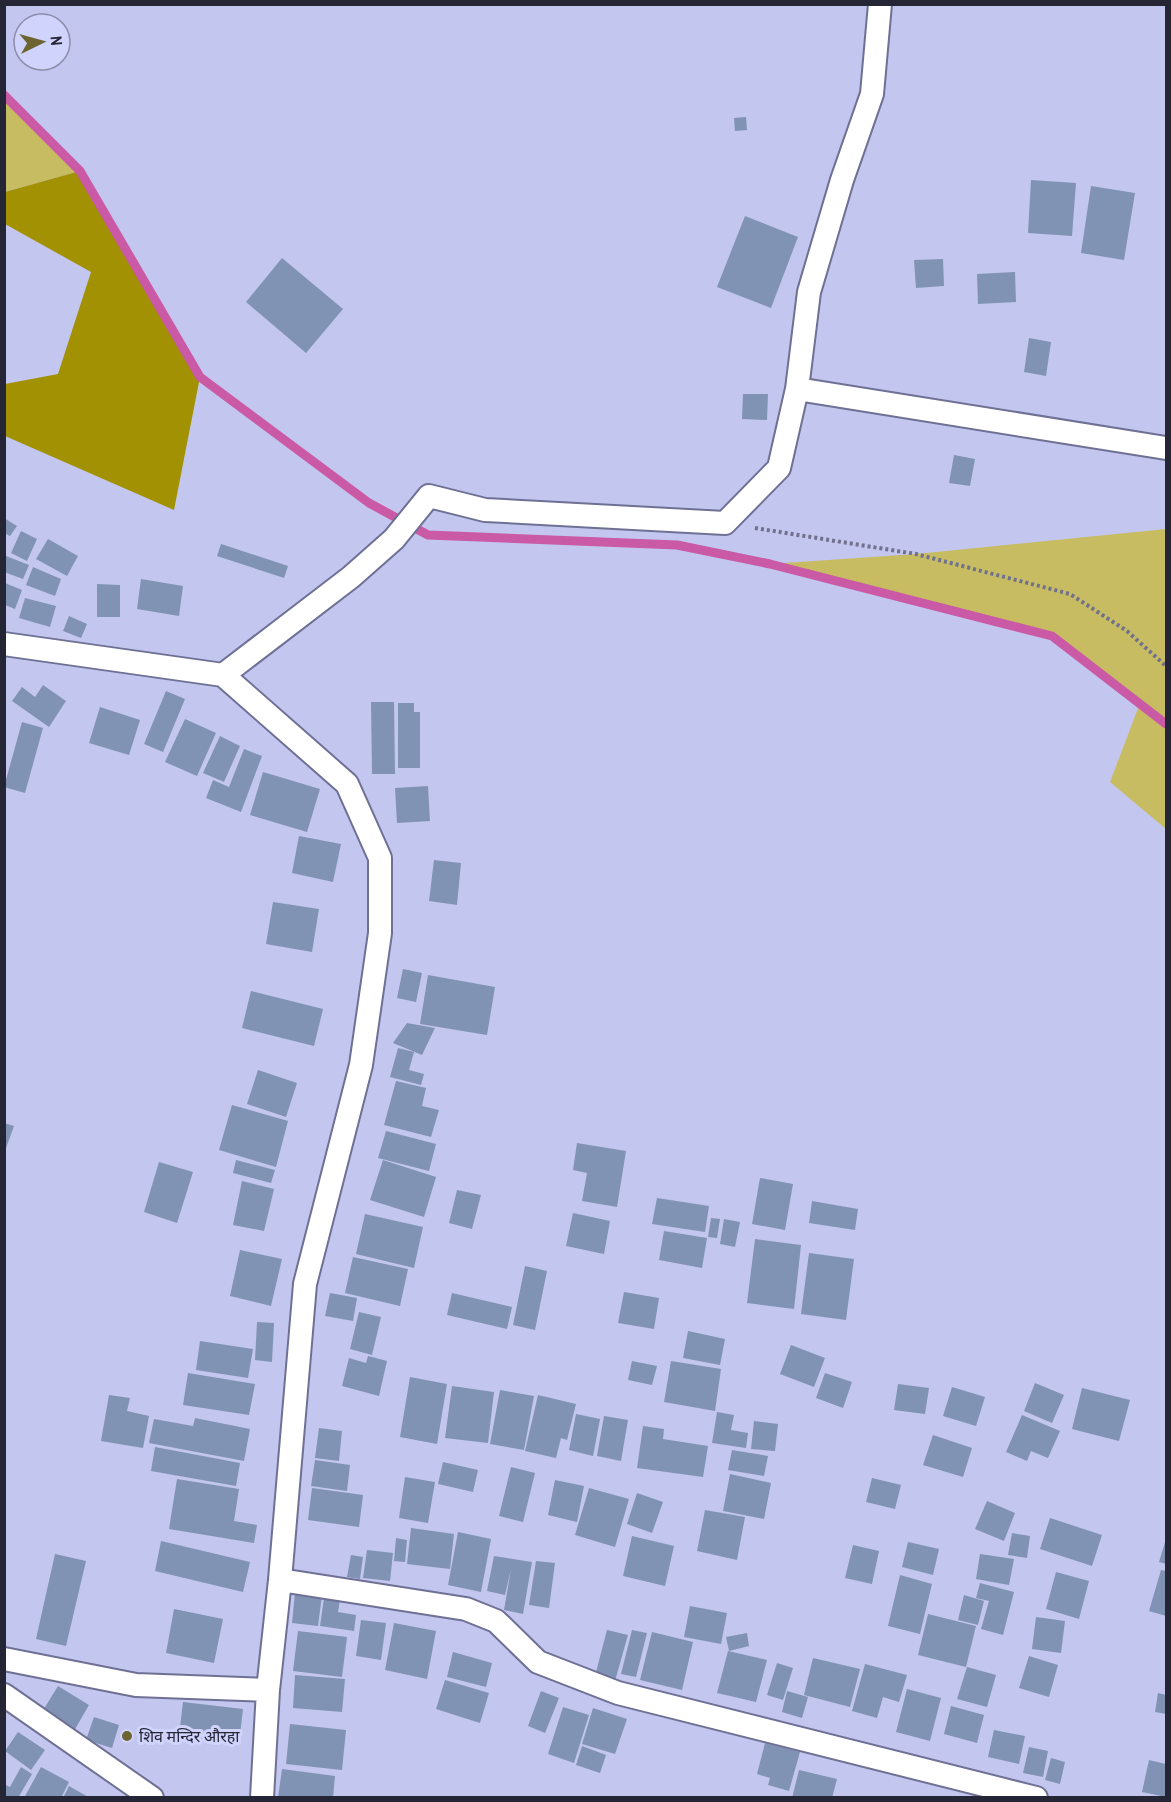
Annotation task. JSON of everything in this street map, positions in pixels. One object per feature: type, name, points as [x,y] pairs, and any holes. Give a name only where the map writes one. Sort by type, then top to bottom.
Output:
[{"type":"street","points":[[223,675],[351,577],[394,539],[429,496],[485,510],[725,523],[779,468],[798,389],[810,292],[842,180],[872,94],[880,4]]},
{"type":"street","points":[[798,389],[1167,448]]},
{"type":"street","points":[[4,644],[223,675],[347,784],[380,858],[380,933],[362,1065],[304,1284],[280,1580],[268,1690],[262,1797]]},
{"type":"street","points":[[280,1580],[466,1609],[496,1621],[538,1662],[618,1694],[1036,1797]]},
{"type":"street","points":[[4,1659],[136,1685],[268,1690]]},
{"type":"street","points":[[4,1695],[152,1797]]},
{"type":"path","points":[[725,523],[916,554],[1070,594],[1127,631],[1167,666]]},
{"type":"shaded area","points":[[5,95],[80,171],[5,192]]},
{"type":"shaded area","points":[[80,171],[200,377],[174,510],[5,436],[5,384],[58,374],[91,272],[5,224],[5,192]]},
{"type":"shaded area","points":[[1166,529],[1166,829],[1110,782],[1140,703],[1052,636],[770,564],[916,554]]},
{"type":"building","points":[[746,117],[747,130],[735,131],[734,118]]},
{"type":"building","points":[[1031,180],[1076,183],[1072,236],[1028,233]]},
{"type":"building","points":[[1091,186],[1135,193],[1124,260],[1081,253]]},
{"type":"building","points":[[745,216],[798,237],[771,308],[717,287]]},
{"type":"building","points":[[282,258],[343,309],[306,353],[246,302]]},
{"type":"building","points":[[943,259],[944,286],[916,288],[914,260]]},
{"type":"building","points":[[1015,272],[1016,302],[978,304],[977,274]]},
{"type":"building","points":[[1029,338],[1051,342],[1046,376],[1024,372]]},
{"type":"building","points":[[743,394],[768,394],[767,420],[742,419]]},
{"type":"building","points":[[954,455],[975,459],[970,486],[949,483]]},
{"type":"building","points":[[4,518],[17,526],[10,536],[4,533]]},
{"type":"building","points":[[21,531],[37,539],[27,561],[11,553]]},
{"type":"building","points":[[48,539],[78,556],[67,576],[36,559]]},
{"type":"building","points":[[221,544],[288,566],[284,578],[217,556]]},
{"type":"building","points":[[6,556],[29,565],[23,579],[4,572]]},
{"type":"building","points":[[33,567],[61,579],[55,596],[26,585]]},
{"type":"building","points":[[141,579],[183,586],[179,616],[137,609]]},
{"type":"building","points":[[5,583],[22,590],[15,609],[5,605]]},
{"type":"building","points":[[97,584],[120,585],[120,617],[97,617]]},
{"type":"building","points":[[25,598],[56,606],[50,627],[19,618]]},
{"type":"building","points":[[69,616],[87,624],[81,638],[63,631]]},
{"type":"building","points":[[43,685],[66,701],[49,727],[12,701],[22,687],[35,697]]},
{"type":"building","points":[[166,691],[185,699],[163,752],[144,744]]},
{"type":"building","points":[[371,702],[394,702],[395,774],[372,774]]},
{"type":"building","points":[[398,703],[414,703],[414,712],[420,712],[420,768],[398,768]]},
{"type":"building","points":[[100,707],[140,720],[129,755],[89,743]]},
{"type":"building","points":[[185,719],[216,733],[197,776],[165,762]]},
{"type":"building","points":[[22,722],[43,728],[25,793],[4,787]]},
{"type":"building","points":[[220,736],[240,746],[224,782],[203,773]]},
{"type":"building","points":[[244,749],[262,756],[241,812],[206,798],[213,780],[229,787]]},
{"type":"building","points":[[263,772],[320,789],[307,832],[250,815]]},
{"type":"building","points":[[428,786],[430,821],[397,823],[395,788]]},
{"type":"building","points":[[299,836],[341,844],[333,882],[292,873]]},
{"type":"building","points":[[434,860],[461,863],[457,905],[429,901]]},
{"type":"building","points":[[273,902],[319,909],[312,952],[266,944]]},
{"type":"building","points":[[403,969],[422,973],[416,1002],[397,998]]},
{"type":"building","points":[[428,975],[495,987],[487,1035],[420,1024]]},
{"type":"building","points":[[251,991],[323,1009],[314,1046],[242,1028]]},
{"type":"building","points":[[407,1023],[435,1028],[422,1055],[393,1043]]},
{"type":"building","points":[[398,1048],[414,1052],[409,1070],[424,1074],[421,1085],[390,1077]]},
{"type":"building","points":[[258,1070],[297,1083],[286,1117],[247,1104]]},
{"type":"building","points":[[396,1081],[426,1088],[422,1106],[439,1110],[431,1137],[384,1125]]},
{"type":"building","points":[[232,1105],[288,1121],[276,1167],[219,1150]]},
{"type":"building","points":[[4,1123],[14,1126],[5,1151],[4,1151]]},
{"type":"building","points":[[386,1131],[436,1144],[429,1171],[378,1158]]},
{"type":"building","points":[[577,1143],[626,1151],[617,1207],[582,1201],[587,1173],[573,1170]]},
{"type":"building","points":[[236,1160],[275,1170],[271,1183],[233,1173]]},
{"type":"building","points":[[383,1160],[436,1177],[424,1217],[370,1200]]},
{"type":"building","points":[[159,1162],[193,1172],[177,1223],[144,1212]]},
{"type":"building","points":[[760,1178],[793,1184],[785,1230],[752,1224]]},
{"type":"building","points":[[242,1181],[274,1189],[264,1231],[233,1225]]},
{"type":"building","points":[[457,1190],[481,1195],[472,1229],[449,1223]]},
{"type":"building","points":[[657,1198],[709,1206],[705,1232],[652,1224]]},
{"type":"building","points":[[812,1201],[858,1209],[855,1230],[809,1223]]},
{"type":"building","points":[[573,1213],[610,1221],[604,1254],[566,1246]]},
{"type":"building","points":[[365,1214],[423,1227],[414,1268],[356,1254]]},
{"type":"building","points":[[711,1218],[720,1219],[717,1238],[708,1237]]},
{"type":"building","points":[[724,1219],[740,1222],[735,1247],[720,1244]]},
{"type":"building","points":[[664,1231],[707,1238],[702,1268],[659,1260]]},
{"type":"building","points":[[755,1239],[801,1245],[794,1309],[747,1303]]},
{"type":"building","points":[[240,1250],[282,1259],[271,1306],[230,1296]]},
{"type":"building","points":[[809,1253],[854,1259],[846,1320],[801,1314]]},
{"type":"building","points":[[353,1257],[408,1269],[400,1306],[345,1293]]},
{"type":"building","points":[[525,1266],[547,1271],[535,1330],[513,1325]]},
{"type":"building","points":[[624,1292],[659,1298],[654,1329],[618,1323]]},
{"type":"building","points":[[330,1293],[357,1298],[353,1321],[325,1316]]},
{"type":"building","points":[[452,1293],[512,1307],[507,1329],[447,1315]]},
{"type":"building","points":[[359,1312],[381,1317],[372,1355],[350,1349]]},
{"type":"building","points":[[257,1322],[274,1323],[272,1362],[255,1360]]},
{"type":"building","points":[[688,1331],[725,1339],[720,1365],[683,1358]]},
{"type":"building","points":[[200,1341],[253,1349],[248,1378],[196,1370]]},
{"type":"building","points":[[791,1345],[825,1358],[814,1387],[780,1374]]},
{"type":"building","points":[[368,1356],[387,1361],[379,1396],[342,1386],[349,1358],[366,1363]]},
{"type":"building","points":[[632,1361],[657,1366],[652,1385],[628,1380]]},
{"type":"building","points":[[671,1361],[721,1369],[715,1411],[664,1402]]},
{"type":"building","points":[[188,1373],[255,1384],[249,1415],[183,1405]]},
{"type":"building","points":[[825,1373],[852,1382],[843,1408],[816,1398]]},
{"type":"building","points":[[410,1377],[447,1384],[437,1444],[400,1437]]},
{"type":"building","points":[[1035,1383],[1064,1395],[1052,1423],[1024,1411]]},
{"type":"building","points":[[898,1384],[929,1388],[925,1414],[894,1410]]},
{"type":"building","points":[[452,1386],[494,1392],[488,1443],[445,1438]]},
{"type":"building","points":[[952,1387],[985,1397],[976,1426],[943,1416]]},
{"type":"building","points":[[1082,1388],[1130,1400],[1119,1441],[1072,1429]]},
{"type":"building","points":[[500,1390],[534,1396],[524,1450],[490,1444]]},
{"type":"building","points":[[109,1395],[130,1398],[127,1411],[149,1416],[143,1448],[101,1441]]},
{"type":"building","points":[[538,1395],[576,1404],[567,1440],[561,1438],[556,1458],[525,1451]]},
{"type":"building","points":[[717,1412],[734,1415],[731,1430],[748,1433],[746,1448],[712,1443]]},
{"type":"building","points":[[576,1414],[600,1419],[593,1456],[569,1450]]},
{"type":"building","points":[[1022,1415],[1060,1431],[1048,1458],[1031,1451],[1027,1461],[1006,1452]]},
{"type":"building","points":[[604,1416],[628,1420],[621,1461],[597,1456]]},
{"type":"building","points":[[195,1418],[250,1429],[244,1461],[149,1443],[154,1419],[193,1426]]},
{"type":"building","points":[[754,1421],[778,1424],[775,1451],[751,1449]]},
{"type":"building","points":[[643,1426],[664,1429],[663,1439],[708,1446],[703,1477],[637,1468]]},
{"type":"building","points":[[319,1428],[342,1431],[339,1461],[315,1458]]},
{"type":"building","points":[[933,1435],[972,1448],[963,1477],[923,1465]]},
{"type":"building","points":[[155,1447],[240,1463],[236,1486],[151,1471]]},
{"type":"building","points":[[732,1450],[768,1456],[764,1476],[728,1470]]},
{"type":"building","points":[[315,1460],[350,1465],[347,1491],[311,1486]]},
{"type":"building","points":[[443,1462],[478,1470],[473,1492],[438,1484]]},
{"type":"building","points":[[511,1467],[535,1473],[523,1522],[499,1516]]},
{"type":"building","points":[[730,1474],[771,1483],[764,1519],[723,1511]]},
{"type":"building","points":[[405,1477],[435,1482],[428,1523],[399,1518]]},
{"type":"building","points":[[872,1478],[901,1485],[895,1509],[866,1502]]},
{"type":"building","points":[[177,1479],[239,1489],[234,1521],[257,1525],[254,1543],[169,1529]]},
{"type":"building","points":[[555,1480],[584,1486],[577,1522],[548,1515]]},
{"type":"building","points":[[312,1488],[363,1495],[359,1527],[308,1520]]},
{"type":"building","points":[[589,1488],[629,1499],[615,1547],[575,1535]]},
{"type":"building","points":[[637,1493],[663,1502],[652,1533],[627,1524]]},
{"type":"building","points":[[987,1501],[1015,1513],[1004,1541],[975,1529]]},
{"type":"building","points":[[705,1510],[745,1517],[737,1560],[697,1551]]},
{"type":"building","points":[[1050,1518],[1102,1535],[1092,1566],[1040,1549]]},
{"type":"building","points":[[411,1528],[454,1534],[450,1569],[407,1564]]},
{"type":"building","points":[[458,1532],[491,1539],[481,1592],[448,1585]]},
{"type":"building","points":[[1012,1533],[1030,1536],[1027,1558],[1008,1555]]},
{"type":"building","points":[[632,1536],[674,1546],[665,1586],[623,1576]]},
{"type":"building","points":[[396,1538],[407,1540],[405,1562],[394,1561]]},
{"type":"building","points":[[1166,1539],[1166,1564],[1159,1562]]},
{"type":"building","points":[[161,1541],[250,1562],[243,1592],[155,1571]]},
{"type":"building","points":[[908,1542],[939,1549],[933,1575],[902,1567]]},
{"type":"building","points":[[853,1545],[879,1551],[872,1584],[845,1578]]},
{"type":"building","points":[[367,1550],[393,1553],[390,1581],[363,1578]]},
{"type":"building","points":[[55,1554],[86,1561],[66,1646],[36,1639]]},
{"type":"building","points":[[980,1554],[1014,1559],[1009,1585],[976,1579]]},
{"type":"building","points":[[351,1555],[363,1557],[360,1579],[347,1577]]},
{"type":"building","points":[[494,1556],[532,1562],[523,1614],[504,1610],[511,1569],[505,1595],[487,1591]]},
{"type":"building","points":[[536,1561],[555,1563],[549,1608],[529,1605]]},
{"type":"building","points":[[1161,1570],[1166,1571],[1166,1616],[1149,1611]]},
{"type":"building","points":[[1056,1572],[1089,1581],[1079,1619],[1046,1609]]},
{"type":"building","points":[[900,1575],[932,1584],[920,1634],[888,1626]]},
{"type":"building","points":[[980,1583],[1014,1592],[1003,1635],[981,1629],[989,1601],[976,1598]]},
{"type":"building","points":[[295,1592],[322,1595],[318,1626],[292,1623]]},
{"type":"building","points":[[964,1595],[984,1601],[978,1625],[958,1620]]},
{"type":"building","points":[[324,1598],[340,1600],[338,1612],[356,1615],[354,1631],[320,1626]]},
{"type":"building","points":[[690,1606],[727,1613],[721,1644],[684,1637]]},
{"type":"building","points":[[174,1609],[223,1619],[214,1663],[166,1653]]},
{"type":"building","points":[[928,1614],[976,1626],[966,1667],[918,1655]]},
{"type":"building","points":[[1036,1617],[1065,1621],[1061,1653],[1032,1649]]},
{"type":"building","points":[[361,1620],[386,1623],[381,1660],[356,1656]]},
{"type":"building","points":[[394,1623],[436,1631],[427,1679],[385,1670]]},
{"type":"building","points":[[607,1630],[628,1635],[615,1681],[595,1676]]},
{"type":"building","points":[[632,1630],[647,1633],[636,1677],[621,1674]]},
{"type":"building","points":[[298,1631],[347,1637],[342,1677],[293,1671]]},
{"type":"building","points":[[652,1632],[693,1642],[682,1690],[640,1680]]},
{"type":"building","points":[[747,1633],[749,1646],[729,1651],[726,1637]]},
{"type":"building","points":[[728,1651],[767,1660],[756,1702],[717,1693]]},
{"type":"building","points":[[453,1652],[492,1663],[486,1687],[447,1677]]},
{"type":"building","points":[[1029,1656],[1058,1665],[1049,1697],[1019,1688]]},
{"type":"building","points":[[813,1658],[860,1669],[850,1707],[804,1695]]},
{"type":"building","points":[[777,1663],[793,1668],[783,1700],[767,1695]]},
{"type":"building","points":[[865,1664],[907,1675],[899,1702],[883,1697],[877,1718],[852,1711]]},
{"type":"building","points":[[967,1667],[996,1675],[987,1707],[957,1699]]},
{"type":"building","points":[[295,1675],[345,1679],[342,1712],[293,1708]]},
{"type":"building","points":[[445,1680],[489,1693],[480,1723],[436,1709]]},
{"type":"building","points":[[58,1686],[89,1705],[74,1731],[42,1712]]},
{"type":"building","points":[[907,1689],[941,1698],[930,1741],[896,1732]]},
{"type":"building","points":[[541,1691],[559,1698],[545,1733],[528,1726]]},
{"type":"building","points":[[787,1691],[808,1697],[802,1718],[782,1712]]},
{"type":"building","points":[[1158,1693],[1166,1695],[1166,1714],[1155,1712]]},
{"type":"building","points":[[183,1702],[243,1709],[239,1743],[179,1736]]},
{"type":"building","points":[[951,1706],[984,1715],[977,1743],[944,1734]]},
{"type":"building","points":[[563,1707],[589,1715],[574,1763],[548,1754]]},
{"type":"building","points":[[593,1708],[627,1719],[615,1754],[582,1744]]},
{"type":"building","points":[[94,1717],[119,1725],[112,1748],[86,1740]]},
{"type":"building","points":[[290,1724],[346,1730],[342,1770],[286,1764]]},
{"type":"building","points":[[994,1730],[1025,1736],[1019,1764],[988,1757]]},
{"type":"building","points":[[18,1732],[45,1750],[31,1770],[5,1751]]},
{"type":"building","points":[[765,1743],[800,1752],[789,1791],[768,1785],[770,1778],[757,1774]]},
{"type":"building","points":[[582,1746],[606,1755],[600,1773],[576,1765]]},
{"type":"building","points":[[1029,1747],[1048,1751],[1043,1777],[1023,1773]]},
{"type":"building","points":[[1051,1758],[1065,1762],[1060,1784],[1045,1780]]},
{"type":"building","points":[[1149,1760],[1166,1764],[1166,1797],[1142,1792]]},
{"type":"building","points":[[21,1767],[32,1774],[18,1798],[4,1798],[4,1784],[10,1787]]},
{"type":"building","points":[[41,1767],[69,1782],[61,1798],[24,1798]]},
{"type":"building","points":[[282,1769],[335,1776],[333,1798],[278,1798]]},
{"type":"building","points":[[799,1770],[837,1779],[832,1798],[792,1798]]},
{"type":"building","points":[[69,1786],[90,1798],[63,1798]]},
{"type":"waterway","points":[[4,95],[80,171],[200,377],[369,503],[428,535],[677,545],[770,564],[1052,636],[1166,724]]},
{"type":"place","name":"शिव मन्दिर औरहा","points":[[127,1736]]}]
